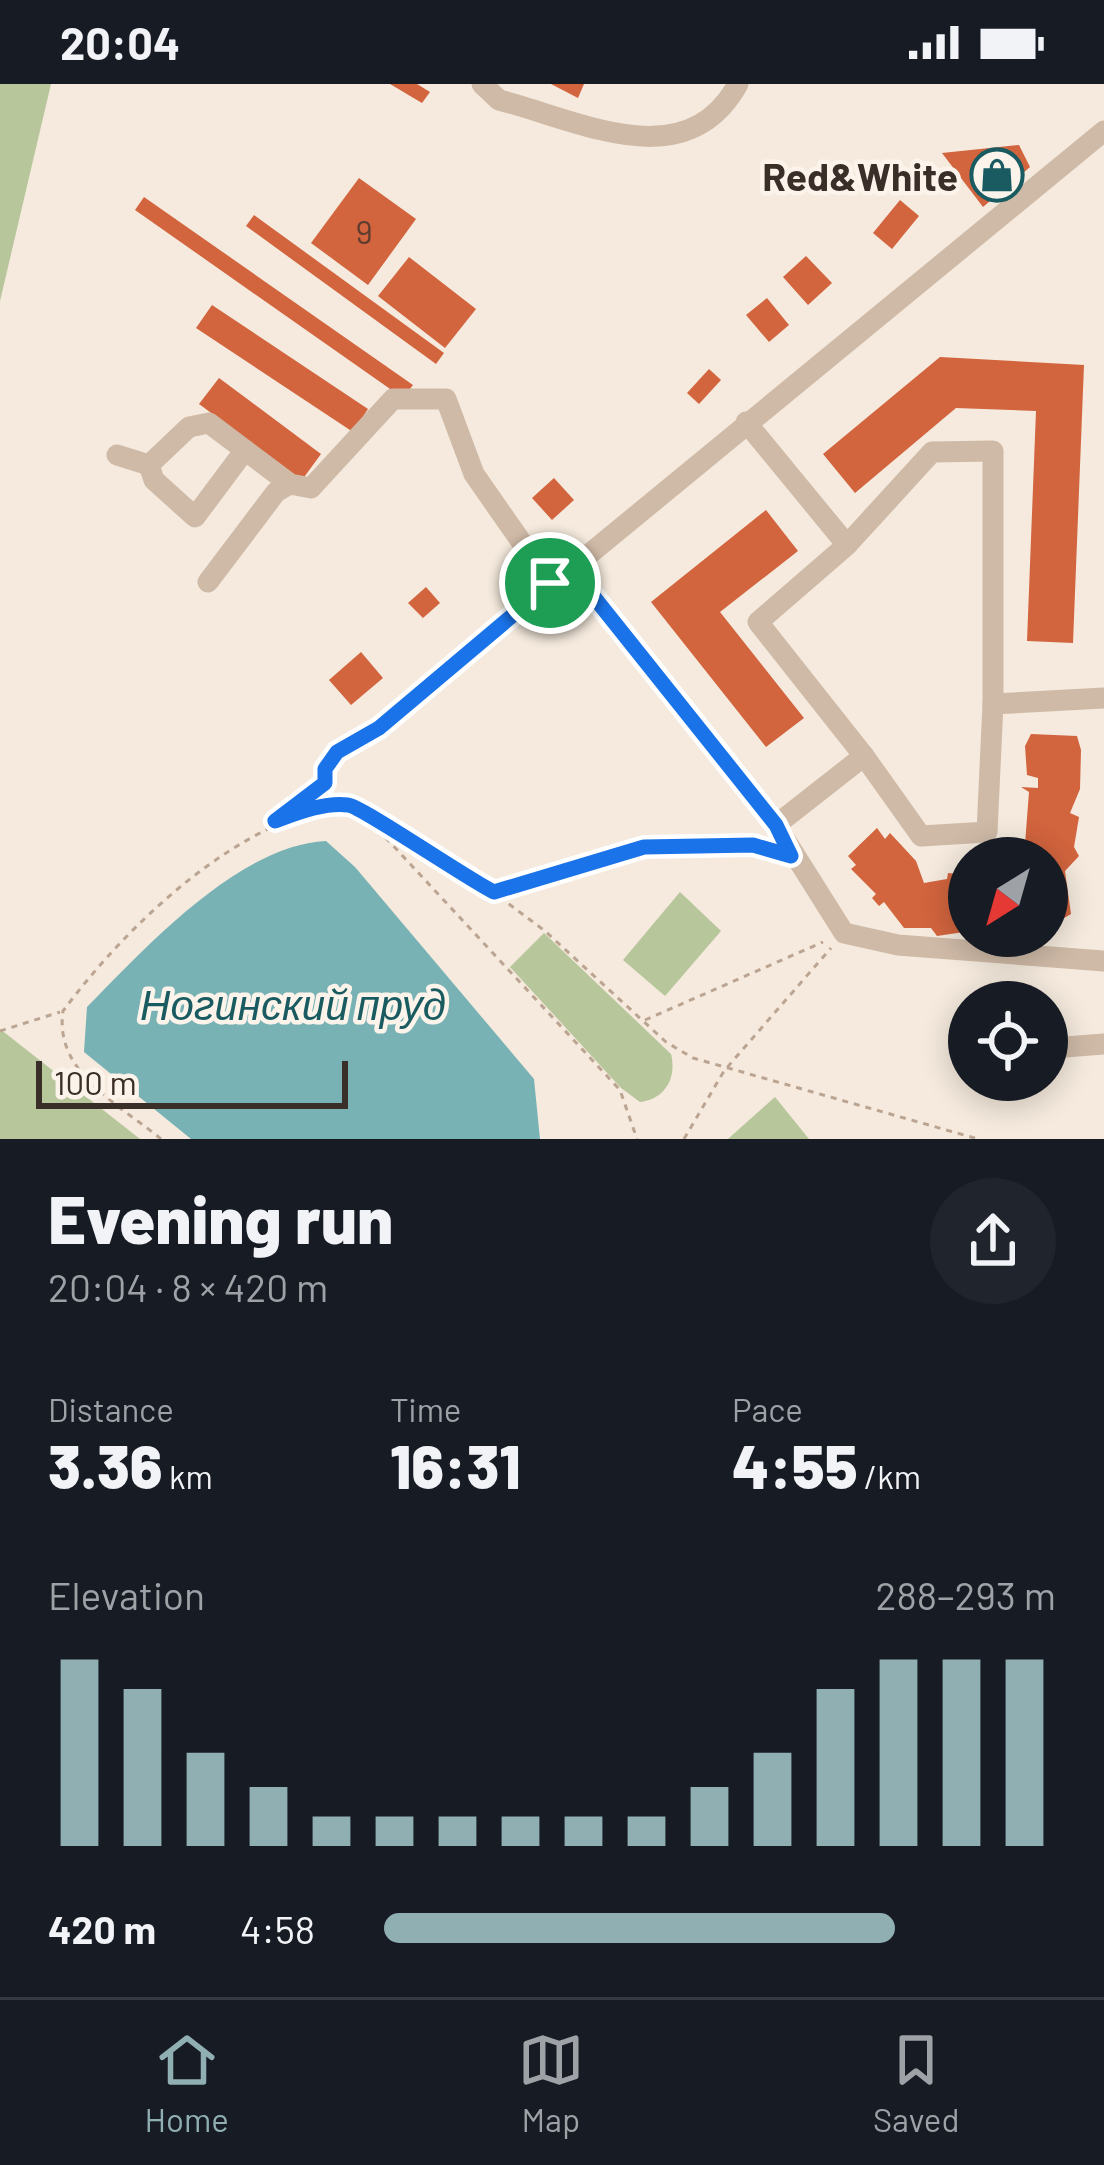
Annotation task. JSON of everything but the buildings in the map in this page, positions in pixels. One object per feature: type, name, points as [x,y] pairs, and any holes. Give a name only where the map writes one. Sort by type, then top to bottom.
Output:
[{"type":"street","points":[[482,84],[500,100],[658,141],[703,128],[738,84]]},
{"type":"street","points":[[379,728],[1104,131]]},
{"type":"street","points":[[149,465],[189,427],[209,424],[290,484],[311,488],[329,475],[393,399],[446,399],[474,474],[550,583]]},
{"type":"street","points":[[746,422],[848,544]]},
{"type":"street","points":[[149,465],[154,480],[195,517],[245,450]]},
{"type":"street","points":[[993,451],[993,704],[987,832],[921,836],[758,622],[848,544],[932,452],[993,451]]},
{"type":"street","points":[[117,454],[149,465]]},
{"type":"street","points":[[208,583],[276,492],[290,484]]},
{"type":"street","points":[[570,567],[776,825],[791,856],[844,933],[898,945],[1104,961]]},
{"type":"street","points":[[993,704],[1104,698]]},
{"type":"street","points":[[776,825],[864,756]]},
{"type":"street","points":[[1068,1047],[1104,1044]]},
{"type":"path","points":[[0,1031],[63,1011],[162,903],[325,783],[325,769],[337,752],[379,728]]},
{"type":"path","points":[[275,821],[310,809],[355,806],[442,865],[494,892],[666,1042],[724,1071],[978,1139]]},
{"type":"path","points":[[355,806],[620,1090],[638,1139]]},
{"type":"path","points":[[494,892],[644,847],[753,845],[791,856]]},
{"type":"path","points":[[643,1021],[844,933]]},
{"type":"path","points":[[684,1139],[724,1071],[844,933]]},
{"type":"path","points":[[63,1011],[63,1049],[75,1068],[161,1139]]},
{"type":"green space","points":[[0,84],[51,84],[0,301]]},
{"type":"green space","points":[[680,892],[721,931],[665,996],[623,960]]},
{"type":"green space","points":[[544,933],[671,1054],[670,1079],[656,1097],[640,1102],[621,1088],[510,967]]},
{"type":"green space","points":[[0,1029],[140,1139],[0,1139]]},
{"type":"green space","points":[[775,1097],[809,1139],[728,1139]]},
{"type":"water","name":"Ногинский пруд","points":[[326,841],[355,867],[534,1079],[540,1139],[191,1139],[84,1052],[87,1007],[165,930],[260,860]]},
{"type":"place","name":"Red&White","points":[[997,175]]},
{"type":"route","points":[[570,567],[776,825],[791,856],[753,845],[644,847],[565,875],[494,892],[442,865],[355,806],[310,809],[275,821],[325,783],[325,769],[337,752],[379,728],[550,583],[570,567]]}]
